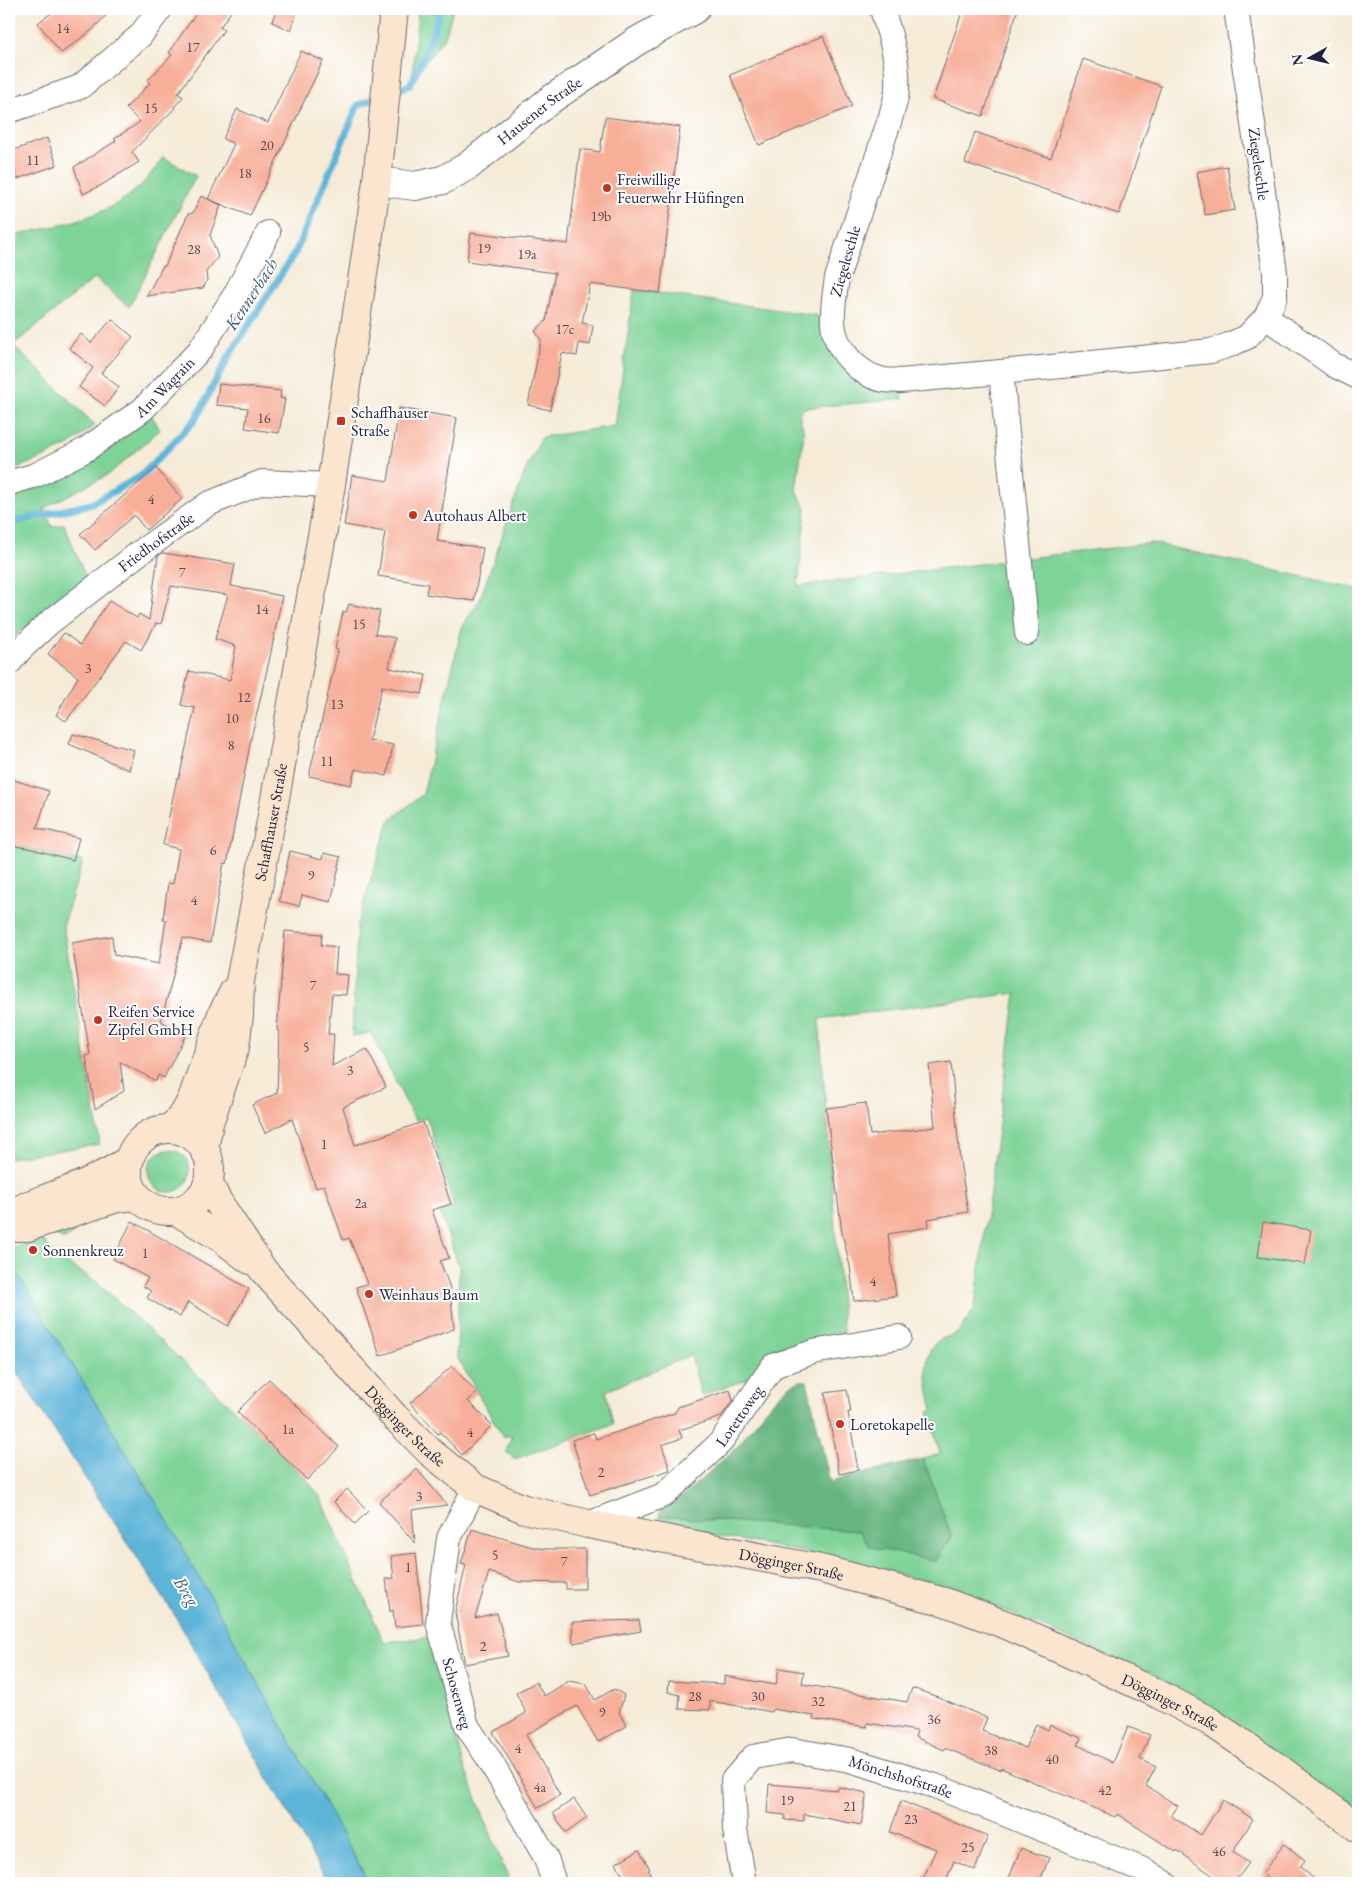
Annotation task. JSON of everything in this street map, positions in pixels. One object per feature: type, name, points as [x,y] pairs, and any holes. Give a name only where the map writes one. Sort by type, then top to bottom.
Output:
[{"type":"main road","name":"Schaffhauser Straße","points":[[204,1150],[209,1122],[235,1047],[239,1016],[240,981],[331,485],[377,181],[394,9]]},
{"type":"main road","name":"Schaffhauser Straße","points":[[170,1129],[184,1114],[192,1099],[222,1014],[240,981]]},
{"type":"main road","points":[[170,1129],[184,1132],[193,1138],[204,1150],[209,1166],[208,1182],[200,1197],[192,1204],[176,1210],[159,1210],[149,1206],[137,1196],[129,1180],[128,1169],[134,1148],[142,1140],[151,1134],[170,1129]]},
{"type":"main road","points":[[9,1217],[22,1206],[49,1198],[112,1171],[130,1158]]},
{"type":"main road","name":"Dögginger Straße","points":[[208,1182],[217,1200],[232,1220],[263,1270],[395,1417],[430,1452],[476,1488],[524,1509],[588,1524],[821,1569],[945,1602],[1009,1626],[1148,1689],[1209,1722],[1278,1767],[1358,1828]]},
{"type":"main road","points":[[9,1227],[28,1227],[117,1198],[137,1196]]},
{"type":"main road","name":"Dögginger Straße","points":[[176,1210],[221,1238],[263,1270]]},
{"type":"street","points":[[9,111],[80,87],[140,36],[160,9]]},
{"type":"street","name":"Hausener Straße","points":[[377,181],[415,186],[444,180],[468,166],[558,94],[637,41],[695,9]]},
{"type":"street","name":"Ziegeleschle","points":[[882,9],[893,44],[897,68],[897,90],[891,116],[837,278],[832,323],[840,346],[852,362],[868,374],[884,380],[900,381],[1211,351],[1247,337],[1266,317],[1275,297],[1275,272],[1236,9]]},
{"type":"street","name":"Am Wagrain","points":[[9,483],[36,474],[85,450],[142,410],[200,350],[235,295],[268,233]]},
{"type":"street","points":[[1266,317],[1334,365],[1358,377]]},
{"type":"street","points":[[1001,372],[1027,633]]},
{"type":"street","name":"Friedhofstraße","points":[[9,663],[21,649],[50,623],[139,553],[208,504],[262,482],[331,485]]},
{"type":"street","name":"Lorettoweg","points":[[588,1524],[664,1495],[720,1443],[772,1366],[813,1352],[899,1337]]},
{"type":"street","name":"Schosenweg","points":[[476,1488],[449,1538],[438,1622],[467,1726],[489,1759],[546,1858],[554,1883]]},
{"type":"street","name":"Mönchshofstraße","points":[[744,1883],[736,1829],[733,1780],[753,1757],[792,1750],[850,1760],[935,1786],[1146,1871],[1165,1883]]},
{"type":"street","points":[[546,1858],[568,1883]]},
{"type":"green space","points":[[418,9],[453,9],[445,37],[412,79]]},
{"type":"green space","points":[[163,157],[196,176],[129,307],[95,278],[13,345],[95,425],[71,444],[9,471],[9,245],[17,245],[18,235],[84,218],[115,205],[142,184]]},
{"type":"green space","points":[[634,290],[815,315],[832,323],[839,346],[900,381],[903,399],[804,408],[799,413],[804,433],[796,489],[806,509],[798,586],[1152,543],[1358,589],[1358,1814],[1216,1714],[1156,1676],[1007,1612],[955,1591],[888,1571],[825,1556],[658,1525],[659,1516],[952,1537],[923,1459],[940,1454],[928,1412],[933,1410],[928,1383],[927,1363],[933,1346],[939,1340],[957,1333],[975,1307],[1016,993],[819,1019],[844,1343],[701,1396],[691,1355],[606,1391],[613,1424],[515,1459],[506,1452],[512,1435],[503,1437],[457,1357],[459,1267],[440,1212],[454,1206],[427,1118],[415,1120],[371,1033],[352,1036],[357,925],[389,821],[423,794],[462,627],[480,599],[525,471],[542,437],[615,426]]},
{"type":"green space","points":[[151,414],[160,430],[109,474],[44,508],[52,527],[64,524],[87,580],[57,601],[9,641],[9,492]]},
{"type":"green space","points":[[9,845],[83,861],[63,925],[100,1144],[9,1158]]},
{"type":"green space","points":[[173,1150],[181,1153],[187,1159],[190,1171],[187,1183],[181,1189],[165,1192],[157,1189],[151,1183],[148,1167],[151,1159],[157,1153]]},
{"type":"green space","points":[[95,1215],[67,1238],[62,1239],[45,1230]]},
{"type":"green space","points":[[43,1239],[54,1255],[97,1282],[307,1480],[319,1495],[384,1642],[432,1637],[464,1766],[510,1883],[369,1883],[174,1532],[9,1260],[9,1249]]},
{"type":"green space","points":[[800,1381],[807,1381],[830,1482],[923,1459],[952,1537],[936,1561],[870,1547],[859,1531],[659,1516],[660,1508],[682,1497],[737,1447],[771,1403],[788,1387]]},
{"type":"water","name":"Breg","points":[[9,1260],[174,1532],[369,1883],[328,1883],[174,1614],[9,1361]]},
{"type":"building","points":[[57,9],[112,9],[91,31],[61,53],[38,23]]},
{"type":"building","points":[[199,9],[233,9],[220,27],[224,30],[178,93],[183,97],[175,108],[132,152],[139,162],[83,194],[74,167],[116,141],[114,139],[140,122],[126,108],[150,83],[147,81],[172,55],[169,53]]},
{"type":"building","points":[[276,9],[297,9],[291,31],[272,22]]},
{"type":"building","points":[[963,9],[1018,9],[983,116],[933,99]]},
{"type":"building","points":[[823,36],[852,106],[759,145],[730,75]]},
{"type":"building","points":[[301,51],[323,61],[250,216],[208,199],[234,144],[223,139],[237,109],[268,123]]},
{"type":"building","points":[[1083,59],[1161,86],[1119,214],[965,163],[975,132],[1051,158]]},
{"type":"building","points":[[605,117],[680,127],[660,293],[590,284],[582,323],[593,325],[590,345],[579,343],[577,356],[562,353],[550,410],[528,405],[541,340],[535,331],[546,321],[555,273],[467,261],[471,233],[568,244],[580,149],[600,152]]},
{"type":"building","points":[[47,138],[57,165],[17,179],[9,152]]},
{"type":"building","points":[[1227,166],[1235,210],[1205,215],[1197,172]]},
{"type":"building","points":[[201,196],[221,205],[210,235],[218,257],[206,272],[206,283],[203,288],[146,296],[163,266],[165,266],[188,214],[193,213]]},
{"type":"building","points":[[112,319],[133,337],[101,373],[119,387],[105,406],[79,387],[93,368],[69,348],[81,334],[91,343]]},
{"type":"building","points":[[219,384],[281,391],[280,398],[285,399],[279,433],[245,428],[248,408],[216,405]]},
{"type":"building","name":"Autohaus Albert","points":[[399,408],[457,418],[437,541],[483,548],[474,601],[426,594],[428,584],[378,576],[385,532],[344,525],[352,475],[388,481]]},
{"type":"building","points":[[156,468],[182,499],[146,530],[134,515],[95,550],[80,534]]},
{"type":"building","points":[[163,553],[235,564],[231,586],[282,596],[252,734],[227,864],[224,863],[210,943],[183,938],[161,1021],[186,1034],[164,1078],[158,1075],[156,1081],[120,1062],[124,1091],[95,1109],[86,1056],[90,1055],[72,943],[112,936],[114,955],[159,964],[166,920],[163,919],[168,883],[173,884],[179,849],[163,845],[177,778],[179,778],[195,708],[181,705],[189,671],[230,680],[236,646],[215,639],[228,595],[171,586],[161,624],[155,623],[141,650],[126,641],[66,721],[56,715],[78,677],[48,654],[64,633],[80,645],[109,601],[137,618],[139,614],[149,620],[158,556]]},
{"type":"building","points":[[349,604],[380,611],[375,634],[395,638],[389,668],[426,675],[422,694],[382,686],[369,740],[393,745],[387,776],[355,769],[351,785],[309,776],[338,650],[335,649],[343,612],[346,612]]},
{"type":"building","points":[[73,734],[134,750],[129,770],[69,744]]},
{"type":"building","points":[[14,780],[49,791],[37,828],[79,838],[73,860],[9,845],[9,799]]},
{"type":"building","points":[[290,851],[323,859],[324,853],[341,857],[331,902],[302,895],[299,906],[279,901]]},
{"type":"building","points":[[285,931],[322,934],[321,945],[337,947],[335,974],[348,975],[346,995],[332,994],[328,1034],[334,1034],[332,1066],[367,1049],[386,1087],[343,1107],[355,1145],[423,1122],[451,1204],[432,1210],[449,1258],[440,1261],[450,1288],[454,1329],[380,1356],[356,1287],[367,1284],[361,1267],[349,1238],[343,1240],[324,1185],[316,1188],[292,1119],[265,1133],[252,1105],[277,1093],[279,1031],[277,1030]]},
{"type":"building","points":[[951,1062],[960,1161],[968,1212],[928,1219],[929,1227],[888,1234],[896,1296],[854,1301],[850,1266],[842,1233],[826,1108],[866,1103],[870,1135],[935,1127],[929,1065]]},
{"type":"building","points":[[132,1221],[249,1289],[228,1326],[188,1302],[180,1317],[147,1298],[151,1291],[143,1286],[148,1278],[113,1259]]},
{"type":"building","points":[[1263,1222],[1311,1230],[1305,1264],[1258,1257]]},
{"type":"building","points":[[452,1366],[477,1393],[468,1401],[492,1425],[462,1455],[440,1432],[438,1434],[410,1403]]},
{"type":"building","points":[[269,1379],[339,1447],[307,1480],[237,1412]]},
{"type":"building","points":[[730,1390],[733,1400],[721,1417],[679,1430],[682,1438],[662,1445],[670,1470],[590,1495],[572,1440],[594,1433],[596,1439],[675,1413],[678,1407]]},
{"type":"building","name":"Loretokapelle","points":[[847,1390],[851,1412],[848,1412],[858,1470],[839,1474],[825,1393]]},
{"type":"building","points":[[417,1469],[447,1505],[412,1510],[415,1543],[379,1502]]},
{"type":"building","points":[[347,1489],[368,1511],[355,1524],[334,1502]]},
{"type":"building","points":[[472,1529],[544,1549],[585,1549],[585,1589],[566,1589],[566,1583],[519,1582],[489,1572],[475,1618],[497,1613],[508,1656],[465,1664],[455,1612],[466,1565],[461,1564]]},
{"type":"building","points":[[416,1553],[423,1624],[395,1627],[393,1610],[390,1612],[386,1579],[394,1578],[391,1556]]},
{"type":"building","points":[[639,1620],[641,1631],[573,1643],[572,1622]]},
{"type":"building","points":[[779,1668],[804,1672],[802,1684],[907,1702],[912,1688],[987,1718],[982,1731],[1025,1748],[1036,1724],[1048,1730],[1050,1725],[1081,1738],[1078,1745],[1113,1763],[1128,1727],[1150,1735],[1140,1759],[1156,1767],[1146,1786],[1178,1806],[1171,1816],[1201,1835],[1223,1800],[1253,1819],[1233,1852],[1249,1863],[1234,1883],[1223,1883],[1177,1850],[1176,1852],[1117,1814],[1115,1817],[1001,1768],[1000,1770],[945,1748],[944,1750],[915,1737],[917,1731],[867,1723],[867,1727],[814,1719],[814,1716],[773,1709],[772,1712],[710,1701],[710,1710],[679,1709],[680,1695],[668,1692],[669,1681],[724,1684],[724,1676],[776,1685]]},
{"type":"building","points":[[569,1681],[586,1684],[595,1700],[614,1689],[624,1695],[619,1713],[627,1726],[598,1742],[577,1706],[526,1735],[560,1795],[538,1808],[493,1732],[526,1713],[516,1693],[536,1682],[544,1696]]},
{"type":"building","points":[[769,1784],[838,1790],[839,1787],[867,1793],[861,1825],[804,1814],[804,1821],[785,1820],[785,1815],[767,1813]]},
{"type":"building","points":[[574,1799],[587,1818],[566,1833],[553,1813]]},
{"type":"building","points":[[901,1801],[988,1836],[975,1870],[954,1861],[945,1883],[921,1883],[936,1849],[890,1832]]},
{"type":"building","points":[[1284,1844],[1305,1860],[1300,1867],[1319,1883],[1273,1883],[1262,1874]]},
{"type":"building","points":[[1021,1848],[1049,1858],[1039,1883],[1007,1883]]},
{"type":"building","points":[[639,1850],[656,1883],[627,1883],[616,1863]]},
{"type":"waterway","name":"Kennerbach","points":[[391,92],[410,85],[426,52],[441,9]]},
{"type":"waterway","name":"Kennerbach","points":[[9,523],[91,504],[141,476],[195,420],[229,356],[296,251],[358,105],[379,97]]},
{"type":"place","name":"Freiwillige Feuerwehr Hüfingen","points":[[607,188]]},
{"type":"place","name":"Schaffhauser Straße","points":[[341,421]]},
{"type":"place","name":"Autohaus Albert","points":[[413,515]]},
{"type":"place","name":"Reifen Service Zipfel GmbH","points":[[98,1020]]},
{"type":"place","name":"Sonnenkreuz","points":[[33,1250]]},
{"type":"place","name":"Weinhaus Baum","points":[[369,1294]]},
{"type":"place","name":"Loretokapelle","points":[[840,1424]]}]
